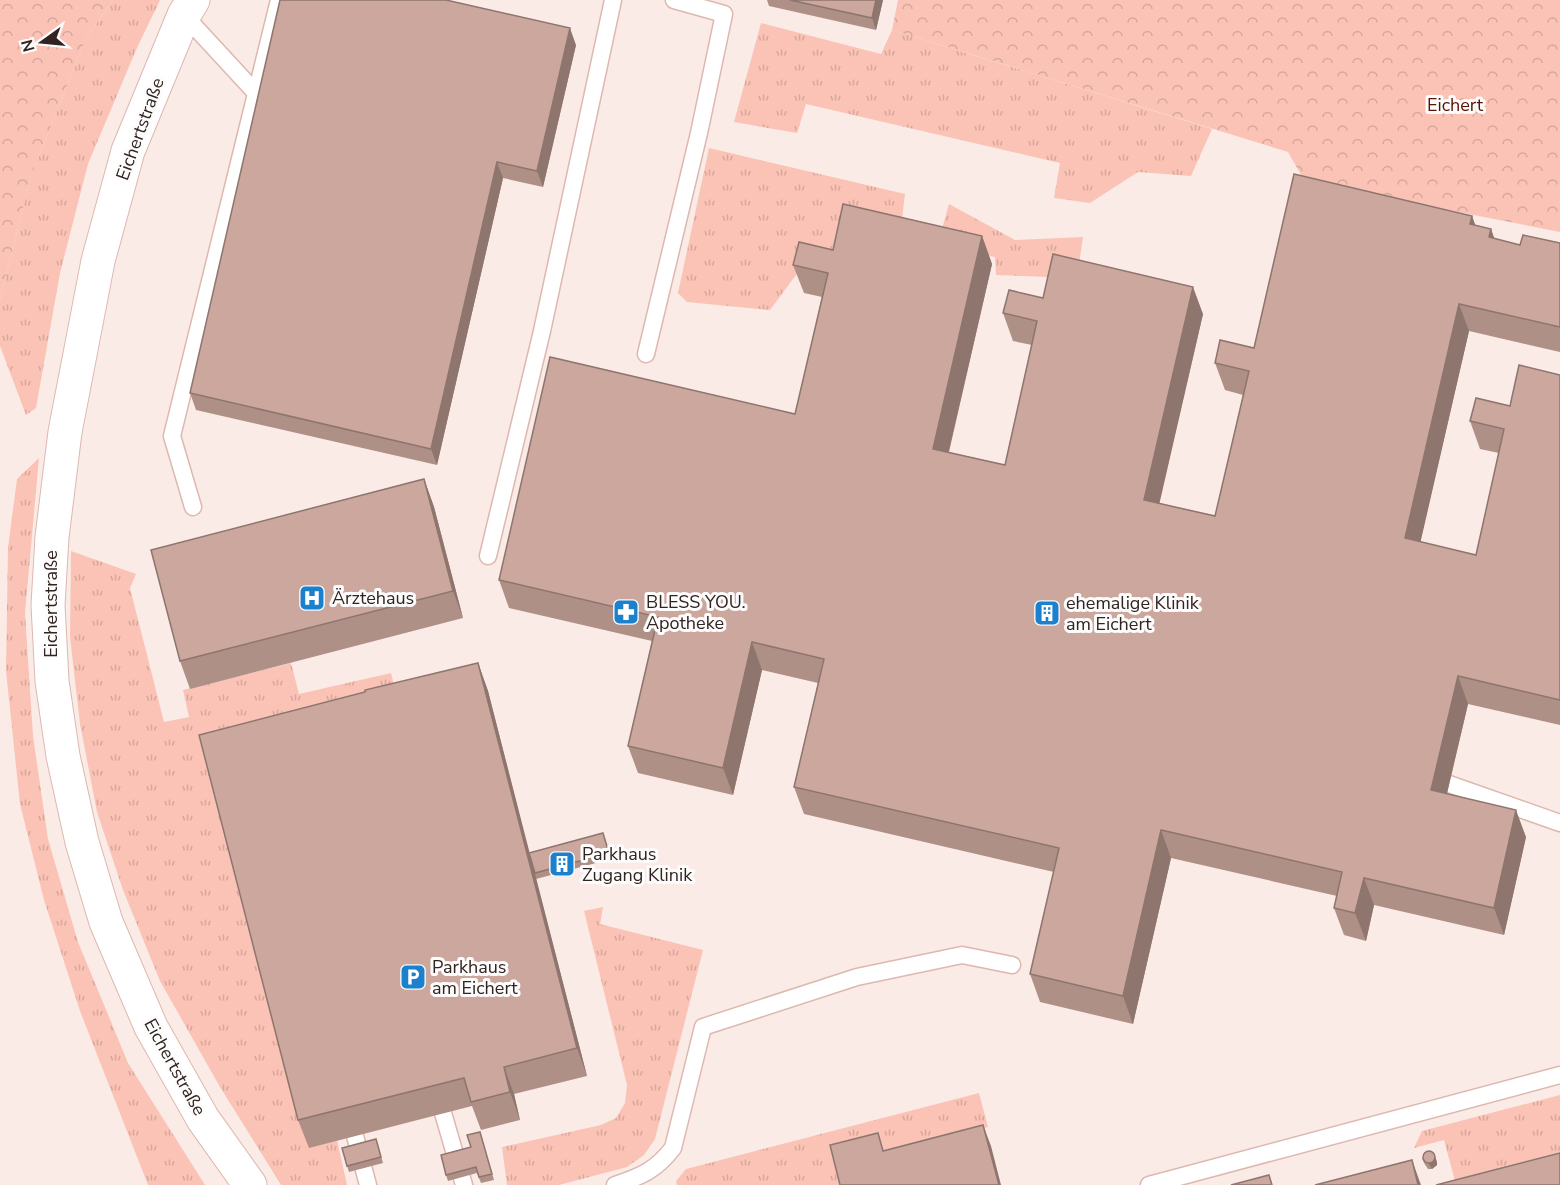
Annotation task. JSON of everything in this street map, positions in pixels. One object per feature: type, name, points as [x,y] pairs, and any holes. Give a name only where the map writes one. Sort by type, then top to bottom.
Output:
[{"type":"street","name":"Eichertstraße","points":[[188,7],[128,151],[98,261],[65,432],[52,537],[48,616],[52,681],[63,756],[82,842],[106,922],[151,1027],[203,1119],[250,1185]]},
{"type":"lane","points":[[193,507],[172,436],[279,0]]},
{"type":"lane","points":[[488,556],[542,331],[613,0]]},
{"type":"lane","points":[[646,354],[699,133],[724,14],[674,0]]},
{"type":"lane","points":[[188,7],[256,93]]},
{"type":"lane","points":[[1449,784],[1560,823]]},
{"type":"lane","points":[[615,1185],[638,1177],[661,1163],[673,1148],[703,1027],[857,977],[962,955],[1012,965]]},
{"type":"lane","points":[[1149,1185],[1560,1075]]},
{"type":"lane","points":[[443,1113],[464,1185]]},
{"type":"lane","points":[[355,1136],[368,1185]]},
{"type":"green space","points":[[0,0],[113,0],[86,38],[31,176],[0,299]]},
{"type":"green space","points":[[113,0],[160,0],[136,50],[88,164],[60,273],[36,408],[26,415],[0,346],[0,299],[31,176],[86,38]]},
{"type":"green space","name":"Eichert","points":[[898,0],[1560,0],[1560,232],[1305,182],[1288,152],[892,30]]},
{"type":"green space","points":[[761,23],[881,54],[892,30],[1212,129],[1191,176],[1138,172],[1090,203],[1054,198],[1060,163],[806,104],[797,133],[734,122]]},
{"type":"green space","points":[[709,148],[905,194],[901,227],[940,236],[949,204],[1015,240],[1083,237],[1077,278],[996,275],[995,257],[848,227],[841,269],[804,264],[770,310],[687,302],[678,293]]},
{"type":"green space","points":[[39,458],[25,613],[33,736],[48,839],[78,942],[128,1063],[205,1185],[148,1185],[80,1011],[44,900],[20,804],[6,671],[8,548],[17,479]]},
{"type":"green space","points":[[71,551],[136,574],[130,588],[164,722],[189,717],[183,690],[291,663],[299,694],[391,673],[398,701],[337,1140],[347,1185],[281,1185],[220,1087],[160,981],[123,890],[97,812],[80,724],[70,637]]},
{"type":"green space","points":[[603,907],[600,924],[703,950],[655,1139],[644,1155],[627,1167],[559,1185],[507,1185],[502,1147],[601,1125],[616,1118],[625,1103],[627,1085],[584,911]]},
{"type":"green space","points":[[979,1093],[988,1127],[886,1153],[890,1172],[839,1185],[677,1185],[676,1181],[686,1169]]},
{"type":"green space","points":[[1560,1095],[1560,1170],[1455,1181],[1444,1140],[1414,1148],[1422,1131]]},
{"type":"building","points":[[280,0],[446,0],[570,28],[537,171],[497,162],[431,449],[190,393]]},
{"type":"building","points":[[790,0],[876,0],[872,18]]},
{"type":"building","name":"ehemalige Klinik am Eichert","points":[[1294,174],[1472,216],[1470,224],[1491,229],[1489,237],[1520,245],[1523,235],[1560,243],[1560,327],[1459,304],[1405,538],[1476,555],[1504,429],[1470,421],[1476,398],[1510,406],[1519,365],[1560,375],[1560,700],[1458,676],[1431,790],[1516,810],[1494,908],[1364,878],[1355,913],[1334,908],[1342,872],[1161,830],[1123,996],[1030,974],[1059,848],[794,787],[824,659],[752,642],[723,768],[628,746],[658,617],[499,580],[550,357],[795,414],[828,273],[793,265],[799,242],[833,250],[843,204],[982,236],[933,449],[1005,465],[1037,321],[1003,313],[1009,290],[1043,298],[1053,254],[1193,287],[1144,500],[1215,516],[1249,371],[1215,363],[1220,340],[1254,348]]},
{"type":"building","name":"Ärztehaus","points":[[424,479],[453,591],[180,661],[151,550]]},
{"type":"building","name":"Parkhaus am Eichert","points":[[478,663],[577,1048],[504,1067],[510,1092],[471,1102],[464,1078],[298,1120],[199,735],[365,692],[365,690]]},
{"type":"building","name":"Parkhaus Zugang Klinik","points":[[603,833],[609,853],[535,873],[529,853]]},
{"type":"building","points":[[983,1125],[999,1185],[840,1185],[830,1145],[878,1133],[883,1151]]},
{"type":"building","points":[[480,1132],[492,1174],[479,1177],[476,1167],[446,1175],[441,1155],[471,1147],[467,1135]]},
{"type":"building","points":[[376,1139],[381,1157],[347,1166],[342,1148]]},
{"type":"building","points":[[1431,1151],[1435,1157],[1431,1163],[1427,1163],[1423,1155]]},
{"type":"building","points":[[1560,1153],[1560,1185],[1436,1185]]},
{"type":"building","points":[[1412,1160],[1418,1185],[1315,1185]]},
{"type":"building","points":[[1269,1175],[1272,1185],[1231,1185]]},
{"type":"place","name":"Ärztehaus","points":[[312,598]]},
{"type":"place","name":"BLESS YOU. Apotheke","points":[[626,612]]},
{"type":"place","name":"ehemalige Klinik am Eichert","points":[[1047,613]]},
{"type":"place","name":"Parkhaus Zugang Klinik","points":[[562,864]]},
{"type":"place","name":"Parkhaus am Eichert","points":[[413,977]]}]
